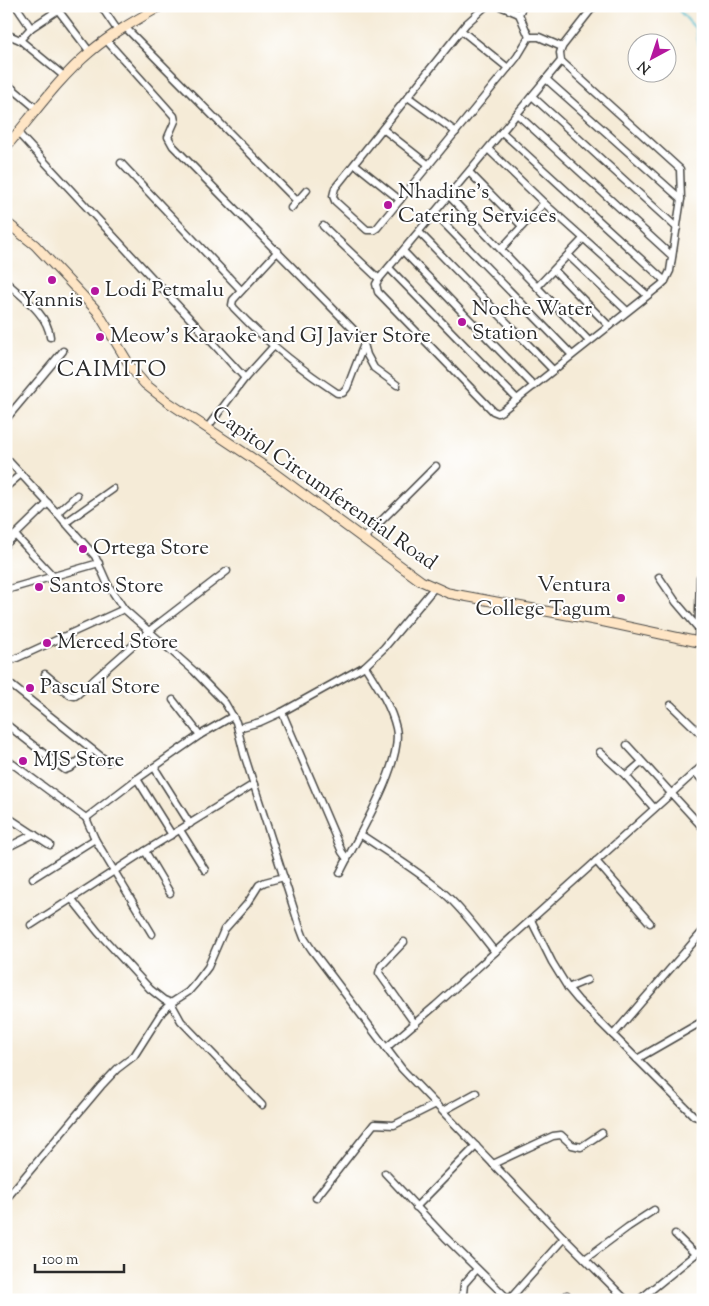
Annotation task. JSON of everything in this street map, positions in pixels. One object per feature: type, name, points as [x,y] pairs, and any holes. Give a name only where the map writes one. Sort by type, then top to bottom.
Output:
[{"type":"main road","points":[[8,143],[65,77],[90,52],[156,7]]},
{"type":"main road","name":"Capitol Circumferential Road","points":[[6,222],[35,244],[97,311],[113,334],[132,369],[145,384],[168,402],[270,470],[406,570],[434,588],[448,593],[633,627],[701,642]]},
{"type":"street","points":[[16,6],[31,28]]},
{"type":"street","points":[[101,6],[297,201]]},
{"type":"street","points":[[486,6],[474,16],[335,188],[333,196],[335,201],[364,228],[374,230],[400,200],[508,68],[529,37]]},
{"type":"street","points":[[500,6],[519,14],[529,37]]},
{"type":"street","points":[[519,14],[523,6]]},
{"type":"street","points":[[561,61],[378,279],[376,284],[378,292],[493,411],[500,412],[534,386],[665,281],[670,271],[681,199],[682,173],[678,166],[561,61],[560,53],[562,47],[594,6]]},
{"type":"street","points":[[20,40],[31,28],[56,8],[90,52]]},
{"type":"street","points":[[462,31],[508,68]]},
{"type":"street","points":[[6,34],[20,40],[65,77]]},
{"type":"street","points":[[529,37],[539,37],[562,47]]},
{"type":"street","points":[[106,40],[174,116],[175,121],[168,137],[173,146],[354,329],[364,344],[374,368],[397,385]]},
{"type":"street","points":[[546,79],[681,199]]},
{"type":"street","points":[[6,83],[38,109]]},
{"type":"street","points":[[532,96],[677,228]]},
{"type":"street","points":[[408,97],[456,132]]},
{"type":"street","points":[[517,114],[672,256]]},
{"type":"street","points":[[383,129],[429,165]]},
{"type":"street","points":[[502,132],[665,281]]},
{"type":"street","points":[[18,133],[246,378]]},
{"type":"street","points":[[488,150],[583,239],[647,295]]},
{"type":"street","points":[[121,164],[241,290]]},
{"type":"street","points":[[355,164],[400,200]]},
{"type":"street","points":[[469,172],[522,226]]},
{"type":"street","points":[[291,208],[307,190]]},
{"type":"street","points":[[449,196],[538,286],[589,341]]},
{"type":"street","points":[[501,249],[544,203]]},
{"type":"street","points":[[434,213],[572,355]]},
{"type":"street","points":[[323,226],[378,279]]},
{"type":"street","points":[[418,232],[553,370]]},
{"type":"street","points":[[538,286],[583,239]]},
{"type":"street","points":[[278,251],[241,290],[233,300],[232,305],[273,346],[296,365],[340,393],[347,388],[364,344]]},
{"type":"street","points":[[403,251],[534,386]]},
{"type":"street","points":[[568,255],[627,311]]},
{"type":"street","points":[[389,268],[517,399]]},
{"type":"street","points":[[554,270],[609,326]]},
{"type":"street","points":[[6,282],[43,318],[48,327],[50,337]]},
{"type":"street","points":[[207,428],[273,346]]},
{"type":"street","points":[[6,419],[63,351]]},
{"type":"street","points":[[6,458],[58,513],[99,563],[108,585],[124,609],[220,697],[233,716],[304,938],[402,1069],[626,1300]]},
{"type":"street","points":[[364,538],[436,466]]},
{"type":"street","points":[[6,487],[21,474]]},
{"type":"street","points":[[66,523],[113,488]]},
{"type":"street","points":[[58,513],[77,495]]},
{"type":"street","points":[[6,544],[48,502]]},
{"type":"street","points":[[15,535],[53,576]]},
{"type":"street","points":[[6,590],[99,563]]},
{"type":"street","points":[[45,674],[67,692],[75,696],[149,631],[227,571]]},
{"type":"street","points":[[660,577],[676,602],[699,629]]},
{"type":"street","points":[[700,577],[699,629],[701,642]]},
{"type":"street","points":[[238,728],[260,722],[282,712],[365,666],[384,648],[434,588]]},
{"type":"street","points":[[6,662],[124,609]]},
{"type":"street","points":[[340,873],[390,773],[397,736],[396,728],[382,695],[365,666]]},
{"type":"street","points":[[6,681],[108,762]]},
{"type":"street","points":[[173,700],[200,735]]},
{"type":"street","points":[[671,705],[703,736]]},
{"type":"street","points":[[282,712],[347,859]]},
{"type":"street","points":[[86,818],[137,779],[200,735],[233,716]]},
{"type":"street","points":[[6,724],[65,770],[92,750]]},
{"type":"street","points":[[627,745],[703,828]]},
{"type":"street","points":[[600,752],[626,776],[654,808]]},
{"type":"street","points":[[6,759],[86,818],[94,839],[152,934]]},
{"type":"street","points":[[626,776],[642,762]]},
{"type":"street","points":[[386,1048],[703,765]]},
{"type":"street","points":[[154,767],[190,824]]},
{"type":"street","points":[[695,772],[703,781]]},
{"type":"street","points":[[137,779],[172,835]]},
{"type":"street","points":[[30,926],[145,851],[254,784]]},
{"type":"street","points":[[6,816],[50,845]]},
{"type":"street","points":[[180,830],[205,870]]},
{"type":"street","points":[[6,848],[34,834]]},
{"type":"street","points":[[360,834],[409,867],[444,894],[458,907],[494,952]]},
{"type":"street","points":[[33,878],[94,839]]},
{"type":"street","points":[[145,851],[170,893]]},
{"type":"street","points":[[596,861],[650,923]]},
{"type":"street","points":[[6,1199],[101,1086],[134,1056],[156,1020],[172,1003],[188,992],[200,978],[208,967],[224,930],[247,904],[259,885],[284,877]]},
{"type":"street","points":[[71,898],[98,932],[150,990],[172,1003],[181,1021],[262,1105]]},
{"type":"street","points":[[531,920],[552,962],[568,988],[593,1016],[694,1116],[703,1118]]},
{"type":"street","points":[[612,1035],[703,931]]},
{"type":"street","points":[[404,942],[381,966],[379,973],[414,1024]]},
{"type":"street","points":[[568,988],[586,980]]},
{"type":"street","points":[[637,1058],[703,1021]]},
{"type":"street","points":[[443,1111],[476,1093]]},
{"type":"street","points":[[316,1198],[374,1124],[394,1125],[436,1104]]},
{"type":"street","points":[[493,1164],[553,1136],[561,1135],[572,1145],[580,1147],[602,1133]]},
{"type":"street","points":[[416,1207],[476,1146]]},
{"type":"street","points":[[385,1173],[416,1207],[509,1300],[564,1238]]},
{"type":"street","points":[[585,1259],[654,1210]]},
{"type":"street","points":[[675,1234],[695,1254]]},
{"type":"street","points":[[639,1300],[703,1248]]},
{"type":"street","points":[[460,1300],[464,1284],[477,1269]]},
{"type":"waterway","points":[[675,6],[696,29],[703,69]]},
{"type":"place","name":"Nhadine's Catering Services","points":[[388,205]]},
{"type":"place","name":"Yannis","points":[[52,280]]},
{"type":"place","name":"Lodi Petmalu","points":[[95,291]]},
{"type":"place","name":"Noche Water Station","points":[[462,322]]},
{"type":"place","name":"Meow's Karaoke and GJ Javier Store","points":[[100,337]]},
{"type":"place","name":"Ortega Store","points":[[83,549]]},
{"type":"place","name":"Santos Store","points":[[39,587]]},
{"type":"place","name":"Ventura College Tagum","points":[[621,598]]},
{"type":"place","name":"Merced Store","points":[[47,643]]},
{"type":"place","name":"Pascual Store","points":[[30,688]]},
{"type":"place","name":"MJS Store","points":[[23,761]]},
{"type":"district","name":"CAIMITO","points":[[112,371]]}]
